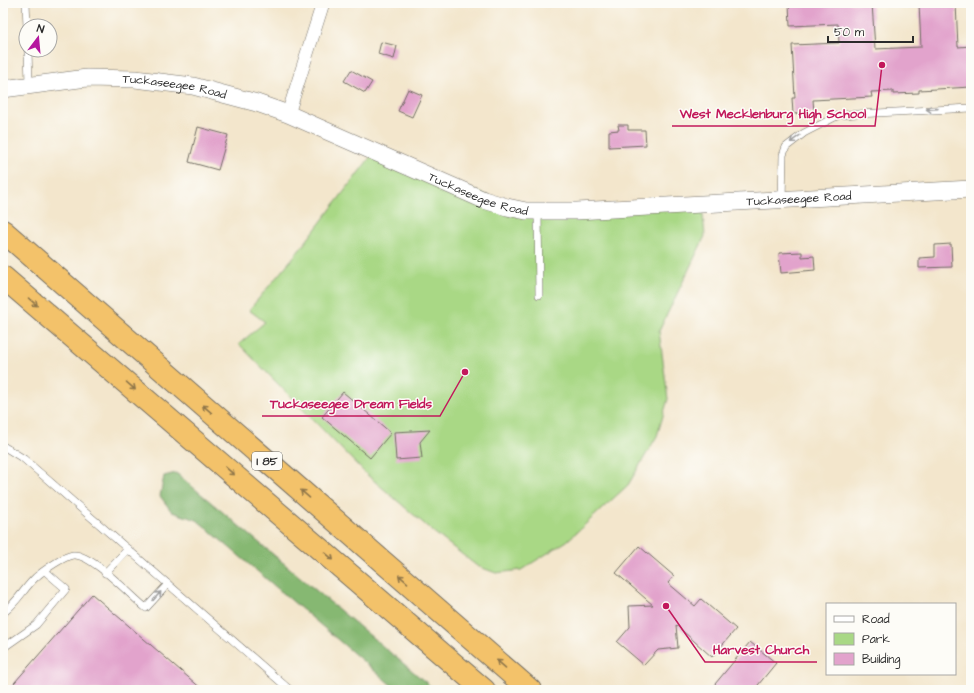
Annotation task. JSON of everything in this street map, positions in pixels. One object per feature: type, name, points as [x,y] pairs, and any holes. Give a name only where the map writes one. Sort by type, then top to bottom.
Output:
[{"type":"highway","name":"I 85","points":[[3,231],[530,690]]},
{"type":"highway","name":"I 85","points":[[3,277],[484,690]]},
{"type":"street","points":[[288,114],[323,3]]},
{"type":"street","name":"Tuckaseegee Road","points":[[3,89],[29,84],[87,78],[164,82],[221,92],[288,114],[484,200],[506,207],[538,212],[971,189]]},
{"type":"lane","points":[[26,3],[27,18]]},
{"type":"lane","points":[[28,58],[29,84]]},
{"type":"lane","points":[[782,200],[783,155],[786,147],[804,133],[839,115],[971,108]]},
{"type":"lane","points":[[538,212],[539,295]]},
{"type":"lane","points":[[3,446],[24,459],[290,690]]},
{"type":"lane","points":[[105,573],[128,549]]},
{"type":"lane","points":[[3,612],[12,606],[37,576],[67,556],[74,555],[91,561],[146,608],[168,584]]},
{"type":"lane","points":[[3,648],[36,625],[66,589],[45,571]]},
{"type":"green space","points":[[375,151],[526,211],[702,204],[705,236],[659,331],[668,399],[657,436],[628,485],[567,541],[521,570],[496,573],[477,566],[436,534],[365,473],[239,344],[265,322],[249,310],[301,248]]},
{"type":"green space","points":[[176,473],[435,690],[397,690],[197,520],[172,512],[160,496],[164,476]]},
{"type":"building","points":[[789,3],[872,3],[875,49],[921,47],[919,3],[956,3],[958,47],[971,46],[971,87],[919,90],[919,93],[893,94],[893,91],[871,92],[872,97],[813,100],[814,112],[793,114],[792,98],[795,98],[792,45],[839,43],[838,24],[790,26]]},
{"type":"building","points":[[381,42],[397,46],[394,59],[378,54]]},
{"type":"building","points":[[351,70],[372,82],[365,93],[344,81]]},
{"type":"building","points":[[408,89],[422,95],[412,117],[398,111]]},
{"type":"building","points":[[618,125],[628,125],[628,130],[645,130],[646,145],[609,147],[609,131],[619,130]]},
{"type":"building","points":[[198,127],[228,135],[218,170],[189,162]]},
{"type":"building","points":[[951,244],[952,267],[919,268],[919,258],[935,257],[935,245]]},
{"type":"building","points":[[802,252],[802,257],[814,256],[815,270],[781,273],[779,253]]},
{"type":"building","points":[[343,392],[391,433],[370,458],[322,417]]},
{"type":"building","points":[[430,430],[420,442],[422,458],[396,460],[394,432]]},
{"type":"building","points":[[639,546],[674,576],[668,583],[695,606],[701,599],[736,629],[712,657],[676,625],[678,648],[658,650],[644,665],[617,642],[630,627],[629,606],[653,605],[616,573]]},
{"type":"building","points":[[92,594],[203,690],[8,690]]},
{"type":"building","points":[[750,642],[776,663],[754,690],[710,690]]},
{"type":"place","name":"West Mecklenburg High School","points":[[882,65]]},
{"type":"place","name":"Tuckaseegee Dream Fields","points":[[465,372]]},
{"type":"place","name":"Harvest Church","points":[[666,606]]}]
